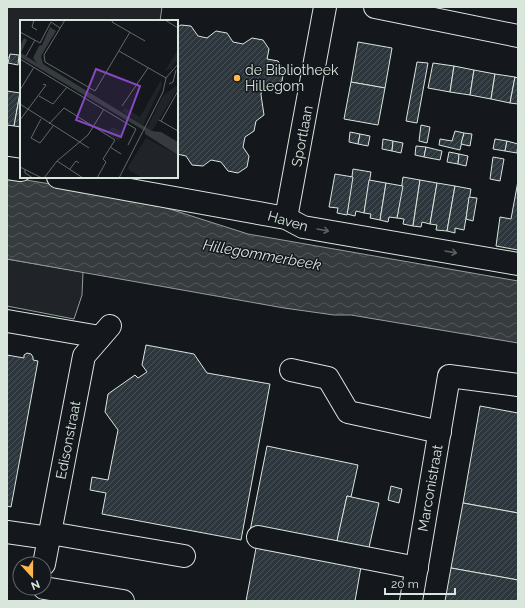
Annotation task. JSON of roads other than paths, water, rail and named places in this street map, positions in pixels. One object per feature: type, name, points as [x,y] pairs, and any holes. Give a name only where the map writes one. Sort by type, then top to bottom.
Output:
[{"type":"street","name":"Sportlaan","points":[[286,218],[326,7]]},
{"type":"street","points":[[375,7],[518,36]]},
{"type":"street","points":[[7,168],[20,170]]},
{"type":"street","name":"Haven","points":[[64,178],[286,218],[303,227],[518,264]]},
{"type":"street","name":"Edisonstraat","points":[[7,321],[105,332],[84,356],[45,556]]},
{"type":"street","points":[[291,370],[328,378],[348,412],[440,432]]},
{"type":"street","name":"Marconistraat","points":[[411,601],[449,376],[518,385]]},
{"type":"street","points":[[7,532],[49,536],[184,556]]},
{"type":"street","points":[[258,537],[417,568]]},
{"type":"street","points":[[52,589],[123,601]]},
{"type":"water","name":"Hillegommerbeek","points":[[7,177],[132,197],[248,234],[518,281],[518,343],[351,315],[334,315],[284,308],[7,259]]},
{"type":"place","name":"de Bibliotheek Hillegom","points":[[237,78]]}]
